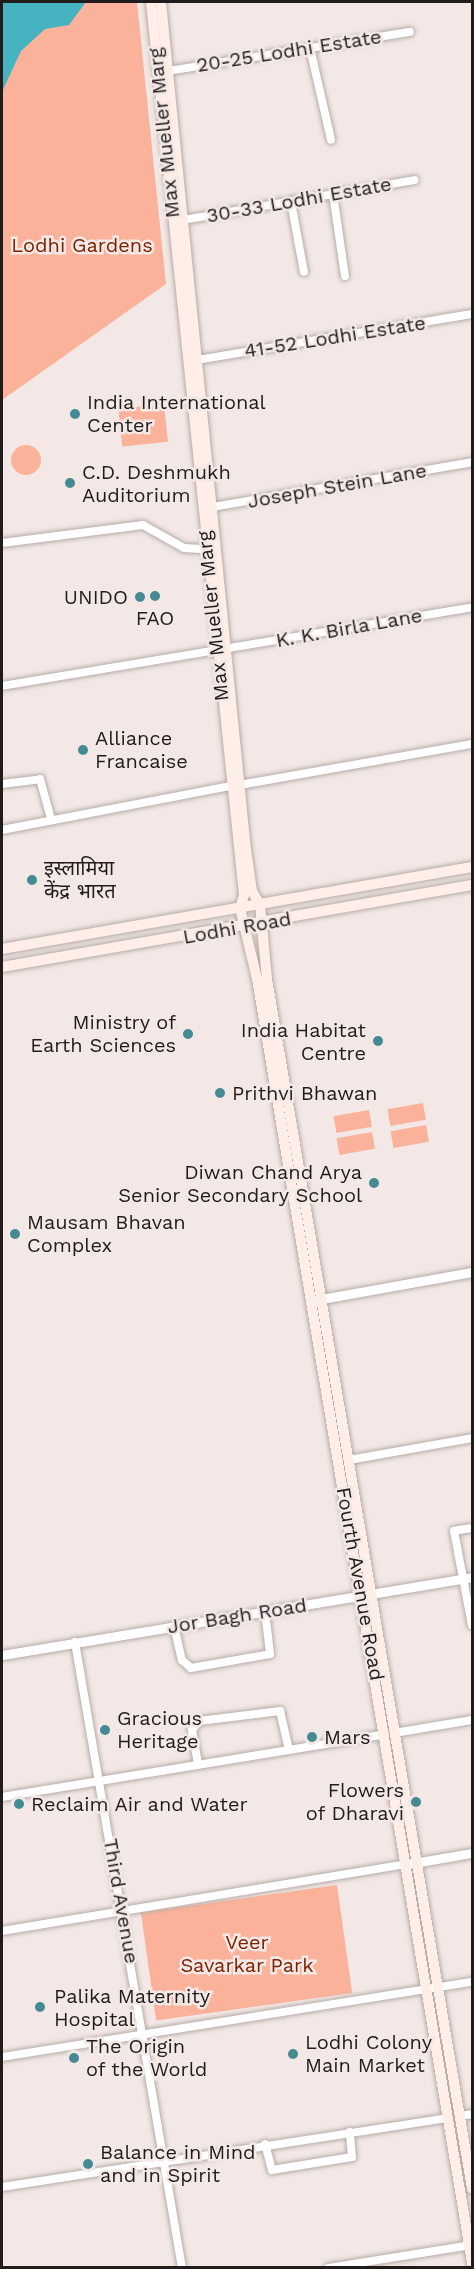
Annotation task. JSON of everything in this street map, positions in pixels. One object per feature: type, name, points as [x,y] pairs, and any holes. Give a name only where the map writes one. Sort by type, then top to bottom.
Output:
[{"type":"main road","name":"Max Mueller Marg","points":[[151,2],[235,785],[244,895],[240,908]]},
{"type":"main road","name":"Max Mueller Marg","points":[[161,2],[197,360],[207,508],[206,549],[221,650]]},
{"type":"main road","name":"Max Mueller Marg","points":[[235,785],[252,891],[260,905],[263,923]]},
{"type":"main road","name":"Lodhi Road","points":[[2,949],[472,867]]},
{"type":"main road","name":"Lodhi Road","points":[[2,967],[244,927],[472,885]]},
{"type":"main road","name":"Fourth Avenue Road","points":[[240,908],[274,1051],[432,1990],[455,2117],[472,2189]]},
{"type":"main road","name":"Fourth Avenue Road","points":[[263,923],[274,1051]]},
{"type":"main road","name":"Fourth Avenue Road","points":[[316,1300],[349,1460],[366,1595]]},
{"type":"main road","name":"Fourth Avenue Road","points":[[455,2117],[472,2263]]},
{"type":"street","name":"20-25 Lodhi Estate","points":[[168,71],[410,32]]},
{"type":"street","points":[[310,48],[331,140]]},
{"type":"street","name":"30-33 Lodhi Estate","points":[[183,220],[415,180]]},
{"type":"street","points":[[333,194],[345,276]]},
{"type":"street","points":[[291,202],[304,272]]},
{"type":"street","name":"41-52 Lodhi Estate","points":[[197,360],[472,314]]},
{"type":"street","name":"Joseph Stein Lane","points":[[207,508],[472,462]]},
{"type":"street","points":[[2,543],[143,525],[184,548],[206,549]]},
{"type":"street","name":"K. K. Birla Lane","points":[[2,686],[472,607]]},
{"type":"street","points":[[2,830],[235,785],[472,744]]},
{"type":"street","points":[[2,784],[40,779],[51,819]]},
{"type":"street","points":[[316,1300],[472,1272]]},
{"type":"street","points":[[349,1460],[472,1438]]},
{"type":"street","points":[[472,1528],[454,1531],[461,1579],[472,1625]]},
{"type":"street","name":"Jor Bagh Road","points":[[2,1654],[472,1577]]},
{"type":"street","points":[[174,1626],[182,1660],[191,1668],[270,1654],[265,1611]]},
{"type":"street","name":"Third Avenue","points":[[75,1642],[145,2034],[182,2268]]},
{"type":"street","points":[[198,1764],[192,1730],[198,1721],[280,1711],[289,1749]]},
{"type":"street","points":[[2,1797],[99,1779],[472,1720]]},
{"type":"street","points":[[2,1930],[472,1853]]},
{"type":"street","points":[[2,2057],[472,1983]]},
{"type":"street","points":[[2,2187],[163,2159],[472,2114]]},
{"type":"street","points":[[265,2144],[272,2170],[352,2157],[350,2132]]},
{"type":"street","points":[[328,2268],[471,2245]]},
{"type":"green space","name":"Lodhi Gardens","points":[[2,2],[137,2],[166,284],[2,400]]},
{"type":"green space","points":[[164,404],[168,442],[122,447],[118,409]]},
{"type":"green space","points":[[26,445],[37,449],[41,460],[37,471],[26,475],[15,471],[11,460],[15,449]]},
{"type":"green space","points":[[423,1103],[426,1120],[390,1126],[388,1109]]},
{"type":"green space","points":[[369,1110],[372,1127],[336,1133],[334,1116]]},
{"type":"green space","points":[[426,1125],[429,1142],[393,1148],[391,1131]]},
{"type":"green space","points":[[372,1132],[375,1149],[339,1155],[337,1138]]},
{"type":"green space","name":"Veer Savarkar Park","points":[[337,1885],[352,1993],[156,2020],[141,1913]]},
{"type":"water","points":[[2,2],[86,2],[69,25],[45,29],[21,51],[2,92]]},
{"type":"place","name":"India International Center","points":[[75,414]]},
{"type":"place","name":"C.D. Deshmukh Auditorium","points":[[70,483]]},
{"type":"place","name":"FAO","points":[[155,596]]},
{"type":"place","name":"UNIDO","points":[[140,597]]},
{"type":"place","name":"Alliance Francaise","points":[[83,750]]},
{"type":"place","name":"इस्लामिया केंद्र भारत","points":[[32,880]]},
{"type":"place","name":"Ministry of Earth Sciences","points":[[188,1034]]},
{"type":"place","name":"India Habitat Centre","points":[[378,1041]]},
{"type":"place","name":"Prithvi Bhawan","points":[[220,1093]]},
{"type":"place","name":"Diwan Chand Arya Senior Secondary School","points":[[374,1183]]},
{"type":"place","name":"Mausam Bhavan Complex","points":[[15,1234]]},
{"type":"place","name":"Gracious Heritage","points":[[105,1730]]},
{"type":"place","name":"Mars","points":[[312,1737]]},
{"type":"place","name":"Flowers of Dharavi","points":[[416,1802]]},
{"type":"place","name":"Reclaim Air and Water","points":[[19,1804]]},
{"type":"place","name":"Palika Maternity Hospital","points":[[40,2007]]},
{"type":"place","name":"Lodhi Colony Main Market","points":[[293,2054]]},
{"type":"place","name":"The Origin of the World","points":[[74,2058]]},
{"type":"place","name":"Balance in Mind and in Spirit","points":[[88,2164]]}]
